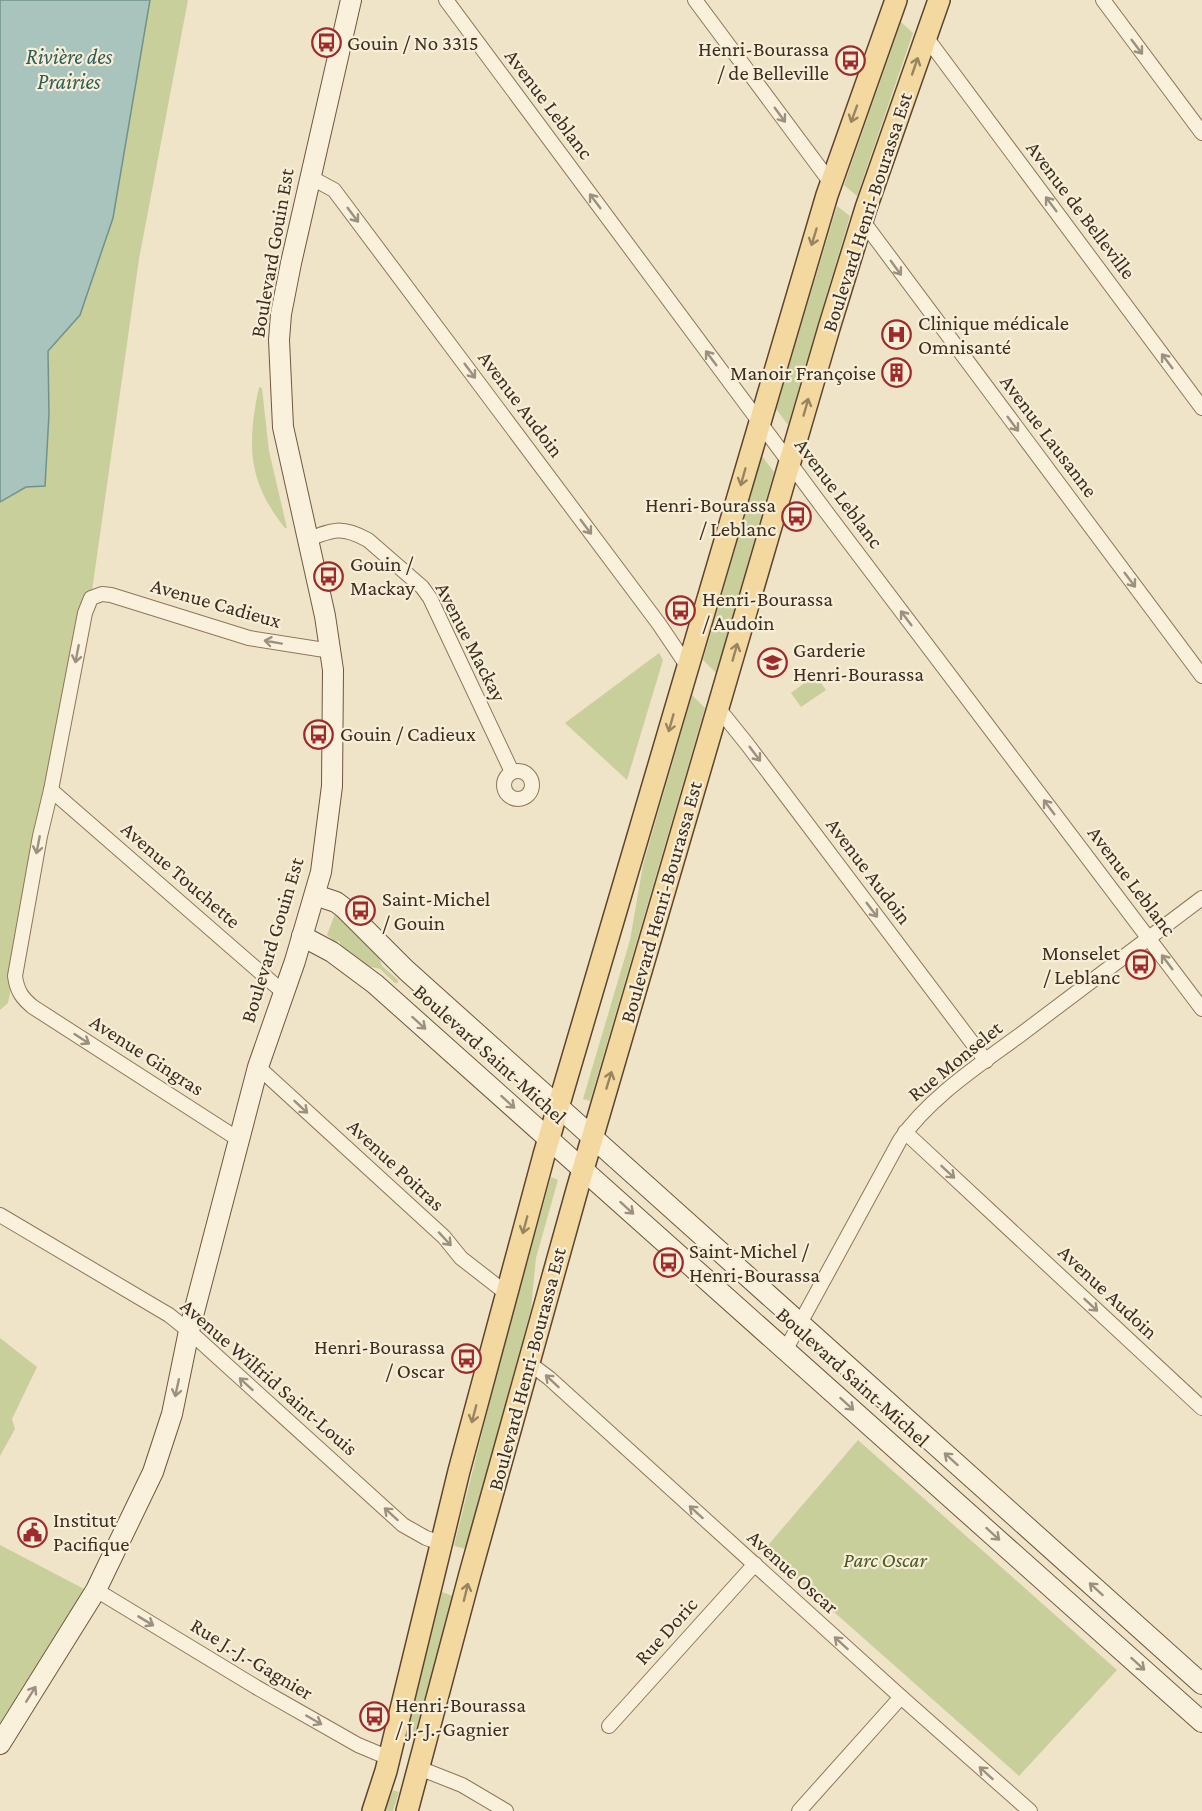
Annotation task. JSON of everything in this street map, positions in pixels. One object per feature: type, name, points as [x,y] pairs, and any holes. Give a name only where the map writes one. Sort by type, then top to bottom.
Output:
[{"type":"main road","name":"Boulevard Henri-Bourassa Est","points":[[373,1811],[506,1293],[549,1138],[831,183],[896,0]]},
{"type":"main road","name":"Boulevard Henri-Bourassa Est","points":[[407,1811],[593,1136],[789,463],[862,220],[939,0]]},
{"type":"street","name":"Boulevard Gouin Est","points":[[0,1744],[96,1590],[153,1472],[172,1414],[189,1331],[258,1067],[321,872],[332,786],[333,670],[331,651],[283,427],[279,350],[285,291],[351,0]]},
{"type":"street","name":"Avenue Leblanc","points":[[446,0],[789,463],[1202,1009]]},
{"type":"street","points":[[695,0],[831,183]]},
{"type":"street","points":[[1102,0],[1202,133]]},
{"type":"street","name":"Avenue de Belleville","points":[[926,37],[1202,408]]},
{"type":"street","name":"Avenue Audoin","points":[[310,177],[334,190],[659,624],[688,667]]},
{"type":"street","name":"Avenue Lausanne","points":[[862,220],[1202,676]]},
{"type":"street","name":"Avenue Mackay","points":[[308,540],[332,529],[358,534],[422,586],[430,598],[512,772]]},
{"type":"street","name":"Avenue Cadieux","points":[[51,790],[85,613],[92,598],[102,594],[111,595],[249,638],[331,651]]},
{"type":"street","name":"Avenue Audoin","points":[[718,708],[986,1061]]},
{"type":"street","name":"Avenue Touchette","points":[[51,790],[283,992]]},
{"type":"street","name":"Avenue Gingras","points":[[51,790],[40,836],[15,976],[16,988],[33,1007],[238,1139]]},
{"type":"street","name":"Boulevard Saint-Michel","points":[[315,895],[336,902],[344,908],[400,965],[1202,1684]]},
{"type":"street","name":"Rue Monselet","points":[[786,1349],[905,1132],[937,1099],[1202,898]]},
{"type":"street","name":"Boulevard Saint-Michel","points":[[302,936],[332,952],[375,984],[584,1168],[1202,1722]]},
{"type":"street","name":"Avenue Poitras","points":[[258,1067],[444,1237],[461,1258],[506,1293]]},
{"type":"street","name":"Avenue Audoin","points":[[905,1132],[1202,1408]]},
{"type":"street","name":"Avenue Wilfrid Saint-Louis","points":[[0,1215],[169,1315],[403,1525],[426,1538],[441,1543]]},
{"type":"street","name":"Avenue Oscar","points":[[529,1363],[549,1378],[1030,1811]]},
{"type":"street","name":"Rue Doric","points":[[609,1726],[754,1564]]},
{"type":"street","name":"Rue J.-J.-Gagnier","points":[[96,1590],[255,1687],[357,1745],[388,1758]]},
{"type":"street","points":[[799,1811],[901,1697]]},
{"type":"street","points":[[419,1768],[457,1782],[506,1811]]},
{"type":"green space","points":[[150,0],[188,0],[139,259],[91,598],[8,1003],[0,1010],[0,502],[26,487],[49,414],[48,350],[80,315],[113,218]]},
{"type":"green space","points":[[901,22],[913,33],[857,196],[844,185]]},
{"type":"green space","points":[[837,206],[850,216],[788,425],[776,409]]},
{"type":"green space","points":[[259,387],[262,388],[269,451],[287,528],[272,511],[263,494],[253,461],[253,426]]},
{"type":"green space","points":[[762,456],[774,472],[716,673],[703,660]]},
{"type":"green space","points":[[659,653],[663,660],[627,780],[565,723]]},
{"type":"green space","points":[[815,675],[826,690],[801,707],[791,693]]},
{"type":"green space","points":[[692,695],[705,708],[590,1101],[583,1099],[630,940],[643,865]]},
{"type":"green space","points":[[335,914],[346,921],[345,925],[348,924],[378,955],[382,966],[398,980],[398,983],[395,983],[380,969],[367,966],[341,946],[339,941],[335,942],[327,935]]},
{"type":"green space","points":[[551,1177],[558,1180],[536,1258],[531,1309],[466,1549],[454,1546],[498,1369]]},
{"type":"green space","points":[[0,1338],[37,1367],[12,1419],[15,1429],[0,1456]]},
{"type":"green space","name":"Parc Oscar","points":[[858,1440],[1117,1670],[1019,1776],[764,1550]]},
{"type":"green space","points":[[0,1545],[88,1591],[0,1739]]},
{"type":"green space","points":[[442,1592],[453,1596],[414,1737],[406,1735]]},
{"type":"green space","points":[[393,1790],[399,1792],[393,1811],[385,1811]]},
{"type":"water","name":"Rivière des Prairies","points":[[0,0],[150,0],[113,218],[80,315],[48,351],[49,414],[45,486],[26,487],[0,502]]},
{"type":"place","name":"Gouin / No 3315","points":[[326,43]]},
{"type":"place","name":"Henri-Bourassa / de Belleville","points":[[850,61]]},
{"type":"place","name":"Clinique médicale Omnisanté","points":[[897,335]]},
{"type":"place","name":"Manoir Françoise","points":[[897,373]]},
{"type":"place","name":"Henri-Bourassa / Leblanc","points":[[797,517]]},
{"type":"place","name":"Gouin / Mackay","points":[[329,576]]},
{"type":"place","name":"Henri-Bourassa / Audoin","points":[[681,611]]},
{"type":"place","name":"Garderie Henri-Bourassa","points":[[772,662]]},
{"type":"place","name":"Gouin / Cadieux","points":[[319,734]]},
{"type":"place","name":"Saint-Michel / Gouin","points":[[361,911]]},
{"type":"place","name":"Monselet / Leblanc","points":[[1141,965]]},
{"type":"place","name":"Saint-Michel / Henri-Bourassa","points":[[668,1263]]},
{"type":"place","name":"Henri-Bourassa / Oscar","points":[[466,1359]]},
{"type":"place","name":"Institut Pacifique","points":[[32,1532]]},
{"type":"place","name":"Henri-Bourassa / J.-J.-Gagnier","points":[[374,1717]]}]
